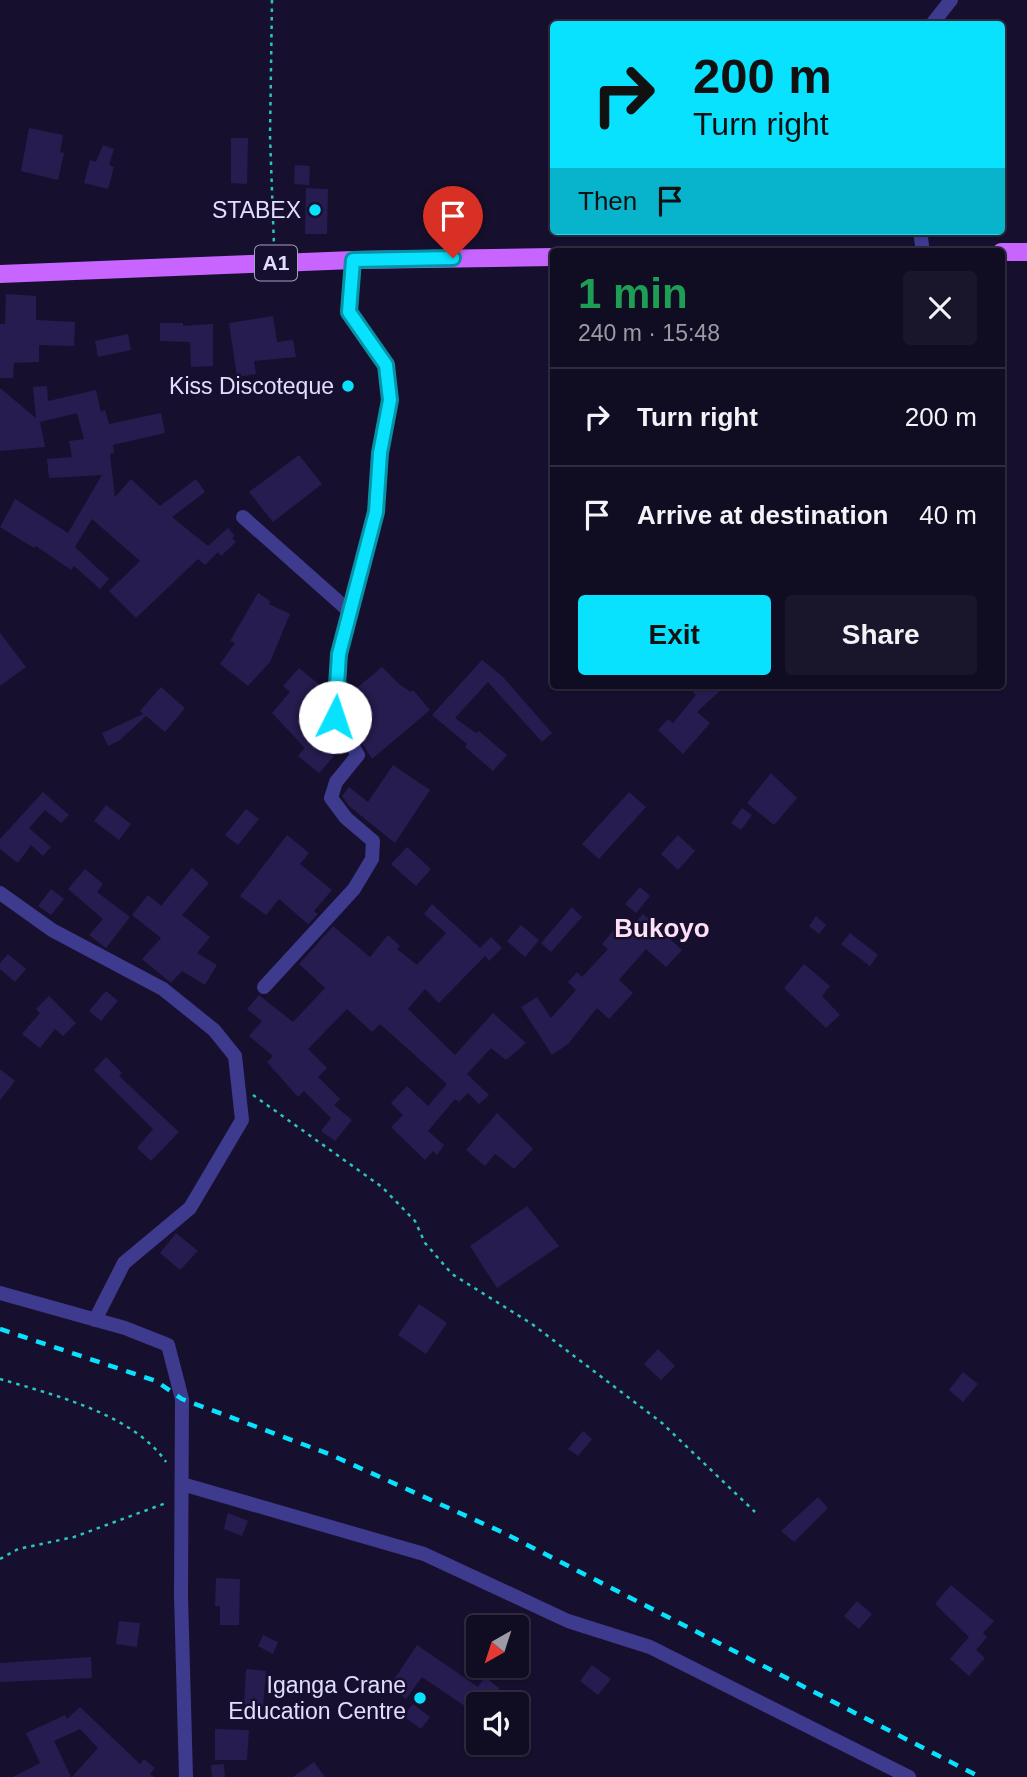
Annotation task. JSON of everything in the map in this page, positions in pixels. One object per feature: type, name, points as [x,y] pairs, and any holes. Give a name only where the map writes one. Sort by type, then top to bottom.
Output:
[{"type":"main road","points":[[1005,252],[1027,252]]},
{"type":"main road","name":"A1","points":[[0,274],[353,260],[550,257]]},
{"type":"street","points":[[934,21],[951,0]]},
{"type":"street","points":[[264,987],[354,889],[372,859],[373,841],[346,818],[331,798],[337,782],[358,755],[335,717],[339,654],[376,512],[380,453],[390,400],[386,365],[349,312],[353,260]]},
{"type":"street","points":[[243,517],[349,611]]},
{"type":"street","points":[[0,893],[52,929],[163,989],[214,1030],[236,1056],[242,1121],[190,1208],[124,1263],[95,1320]]},
{"type":"street","points":[[0,1293],[95,1320],[168,1345],[182,1399],[186,1777]]},
{"type":"street","points":[[182,1491],[424,1554],[568,1621],[674,1658],[909,1777]]},
{"type":"path","points":[[272,0],[270,136],[274,263]]},
{"type":"path","points":[[239,1086],[382,1187],[415,1221],[425,1243],[452,1274],[532,1324],[662,1423],[755,1512]]},
{"type":"path","points":[[0,1379],[87,1407],[120,1424],[159,1451],[167,1462]]},
{"type":"path","points":[[0,1559],[18,1549],[74,1537],[182,1491]]},
{"type":"building","points":[[29,128],[63,135],[60,152],[64,153],[58,180],[21,171]]},
{"type":"building","points":[[231,138],[248,138],[247,184],[231,183]]},
{"type":"building","points":[[103,145],[114,149],[109,165],[114,167],[108,189],[84,183],[90,160],[96,162]]},
{"type":"building","points":[[295,165],[310,166],[309,185],[294,184]]},
{"type":"building","points":[[306,188],[328,189],[327,234],[305,234]]},
{"type":"building","points":[[6,294],[36,296],[36,320],[75,322],[74,346],[39,345],[39,362],[14,363],[13,378],[0,378],[0,324],[5,324]]},
{"type":"building","points":[[273,316],[277,342],[293,340],[296,357],[254,361],[256,374],[237,377],[229,323]]},
{"type":"building","points":[[160,323],[183,323],[183,326],[213,324],[213,366],[191,367],[190,342],[160,341]]},
{"type":"building","points":[[128,334],[131,350],[98,357],[95,341]]},
{"type":"building","points":[[47,386],[48,401],[96,390],[101,412],[105,410],[109,424],[161,413],[165,433],[113,445],[114,453],[110,454],[115,497],[131,479],[160,506],[196,479],[205,492],[172,517],[208,546],[228,528],[235,536],[232,538],[236,542],[221,556],[218,552],[205,565],[198,559],[136,618],[109,591],[140,561],[92,519],[75,547],[109,579],[100,589],[74,566],[71,570],[36,546],[34,548],[0,527],[15,499],[68,533],[102,475],[49,478],[47,459],[72,457],[69,441],[84,439],[77,413],[40,422],[45,447],[0,451],[0,388],[36,418],[33,387]]},
{"type":"building","points":[[299,455],[322,484],[273,522],[249,492]]},
{"type":"building","points":[[258,593],[270,601],[269,604],[290,614],[270,662],[248,686],[220,664],[235,643],[230,641]]},
{"type":"building","points":[[0,633],[26,667],[0,686]]},
{"type":"building","points":[[482,660],[503,677],[552,733],[542,742],[488,682],[455,718],[476,733],[479,731],[507,755],[493,771],[465,747],[467,744],[432,715]]},
{"type":"building","points":[[382,667],[399,684],[411,692],[413,690],[430,710],[372,759],[347,719],[354,711],[346,697]]},
{"type":"building","points":[[299,668],[327,691],[327,697],[312,714],[333,733],[342,747],[319,773],[298,756],[305,748],[272,713],[290,692],[283,686]]},
{"type":"building","points":[[161,687],[185,708],[165,732],[146,716],[120,740],[108,746],[102,733],[143,714],[140,711]]},
{"type":"building","points":[[696,689],[722,689],[697,712],[710,723],[683,754],[658,730],[668,719],[673,723],[696,695],[693,692]]},
{"type":"building","points":[[393,765],[430,790],[395,843],[349,806],[342,796],[349,787],[368,802]]},
{"type":"building","points":[[771,773],[797,798],[774,825],[747,803]]},
{"type":"building","points":[[43,792],[69,815],[61,823],[45,810],[29,828],[51,847],[43,856],[31,845],[18,863],[0,849],[0,839]]},
{"type":"building","points":[[629,792],[646,807],[599,859],[582,844]]},
{"type":"building","points":[[106,805],[131,824],[119,840],[94,821]]},
{"type":"building","points":[[742,808],[752,815],[741,830],[731,823]]},
{"type":"building","points":[[246,809],[259,819],[238,845],[225,835]]},
{"type":"building","points":[[287,835],[309,853],[300,864],[332,890],[314,911],[318,914],[308,924],[279,899],[266,915],[240,896]]},
{"type":"building","points":[[678,835],[695,851],[678,870],[661,854]]},
{"type":"building","points":[[407,847],[431,869],[416,886],[391,864]]},
{"type":"building","points":[[192,868],[209,883],[182,915],[210,937],[197,953],[217,965],[205,985],[182,971],[171,983],[142,959],[161,938],[132,915],[148,895],[161,906]]},
{"type":"building","points":[[85,869],[103,884],[97,892],[130,917],[106,948],[89,935],[103,919],[68,889]]},
{"type":"building","points":[[640,887],[650,896],[636,913],[625,904]]},
{"type":"building","points":[[51,889],[64,899],[51,915],[38,906]]},
{"type":"building","points":[[432,904],[480,948],[491,937],[502,948],[489,961],[485,956],[439,1003],[425,989],[408,1009],[455,1055],[493,1013],[526,1043],[506,1060],[491,1048],[467,1074],[489,1095],[479,1104],[468,1093],[459,1102],[455,1099],[428,1131],[444,1145],[437,1155],[433,1151],[425,1160],[391,1127],[403,1115],[391,1103],[407,1086],[428,1106],[447,1084],[380,1024],[372,1032],[347,1009],[308,1049],[327,1068],[318,1077],[340,1099],[334,1105],[352,1120],[335,1141],[321,1131],[331,1118],[304,1091],[298,1097],[267,1062],[273,1056],[249,1036],[262,1021],[247,1009],[259,995],[293,1022],[325,988],[299,964],[333,926],[370,957],[388,935],[400,946],[397,949],[417,965],[446,933],[424,914]]},
{"type":"building","points":[[572,907],[582,917],[551,952],[541,943]]},
{"type":"building","points":[[643,914],[682,950],[666,967],[646,949],[619,980],[633,993],[609,1019],[597,1008],[568,1044],[552,1055],[521,1007],[537,997],[551,1018],[576,990],[568,982],[577,972],[582,977],[608,949],[602,944],[614,930],[623,937]]},
{"type":"building","points":[[816,916],[826,925],[819,934],[809,926]]},
{"type":"building","points":[[521,925],[539,940],[525,957],[507,941]]},
{"type":"building","points":[[850,933],[878,955],[870,966],[841,944]]},
{"type":"building","points":[[8,954],[26,969],[15,982],[0,969],[0,963]]},
{"type":"building","points":[[804,964],[830,986],[822,996],[840,1015],[826,1028],[784,988]]},
{"type":"building","points":[[106,991],[118,1001],[101,1021],[89,1011]]},
{"type":"building","points":[[49,996],[76,1023],[63,1036],[55,1029],[40,1048],[22,1034],[40,1013],[36,1009]]},
{"type":"building","points":[[106,1057],[122,1073],[119,1076],[179,1132],[151,1161],[137,1148],[153,1129],[94,1070]]},
{"type":"building","points":[[0,1069],[15,1081],[0,1100]]},
{"type":"building","points":[[497,1113],[533,1149],[514,1169],[495,1154],[485,1166],[466,1150]]},
{"type":"building","points":[[527,1206],[559,1246],[497,1288],[470,1246]]},
{"type":"building","points":[[176,1233],[198,1251],[180,1270],[160,1253]]},
{"type":"building","points":[[419,1304],[447,1323],[426,1354],[398,1335]]},
{"type":"building","points":[[658,1349],[675,1366],[661,1380],[644,1364]]},
{"type":"building","points":[[963,1372],[978,1384],[963,1402],[949,1390]]},
{"type":"building","points":[[583,1431],[592,1439],[578,1456],[568,1449]]},
{"type":"building","points":[[818,1497],[828,1508],[794,1542],[781,1531]]},
{"type":"building","points":[[228,1513],[248,1521],[242,1536],[224,1529]]},
{"type":"building","points":[[216,1578],[240,1579],[239,1625],[220,1625],[220,1606],[215,1606]]},
{"type":"building","points":[[951,1585],[994,1621],[983,1633],[987,1637],[976,1650],[985,1658],[969,1676],[950,1659],[969,1637],[935,1604]]},
{"type":"building","points":[[857,1601],[872,1614],[859,1629],[844,1616]]},
{"type":"building","points":[[119,1621],[140,1623],[137,1647],[116,1644]]},
{"type":"building","points":[[263,1635],[278,1642],[273,1654],[258,1646]]},
{"type":"building","points":[[417,1645],[478,1687],[486,1678],[499,1688],[499,1692],[466,1692],[466,1707],[422,1677],[406,1699],[389,1687]]},
{"type":"building","points":[[91,1657],[92,1678],[0,1682],[0,1663]]},
{"type":"building","points":[[592,1665],[611,1679],[598,1695],[580,1681]]},
{"type":"building","points":[[246,1669],[266,1671],[263,1707],[244,1705]]},
{"type":"building","points":[[413,1704],[430,1717],[421,1729],[403,1716]]},
{"type":"building","points":[[80,1707],[140,1764],[144,1759],[155,1768],[150,1774],[154,1777],[72,1777],[98,1748],[80,1729],[54,1741],[71,1777],[13,1777],[40,1763],[26,1733],[65,1715],[67,1719]]},
{"type":"building","points":[[215,1729],[249,1730],[247,1760],[215,1760]]},
{"type":"building","points":[[314,1762],[325,1777],[293,1777]]},
{"type":"building","points":[[224,1764],[225,1777],[212,1777],[211,1765]]},
{"type":"railway","points":[[0,1329],[156,1381],[182,1399],[329,1454],[504,1533],[980,1777]]},
{"type":"place","name":"STABEX","points":[[315,210]]},
{"type":"place","name":"Kiss Discoteque","points":[[348,386]]},
{"type":"place","name":"Iganga Crane Education Centre","points":[[420,1698]]},
{"type":"district","name":"Bukoyo","points":[[662,928]]},
{"type":"route","points":[[335,717],[339,654],[376,512],[380,453],[390,400],[386,365],[349,312],[353,260],[453,258]]}]
